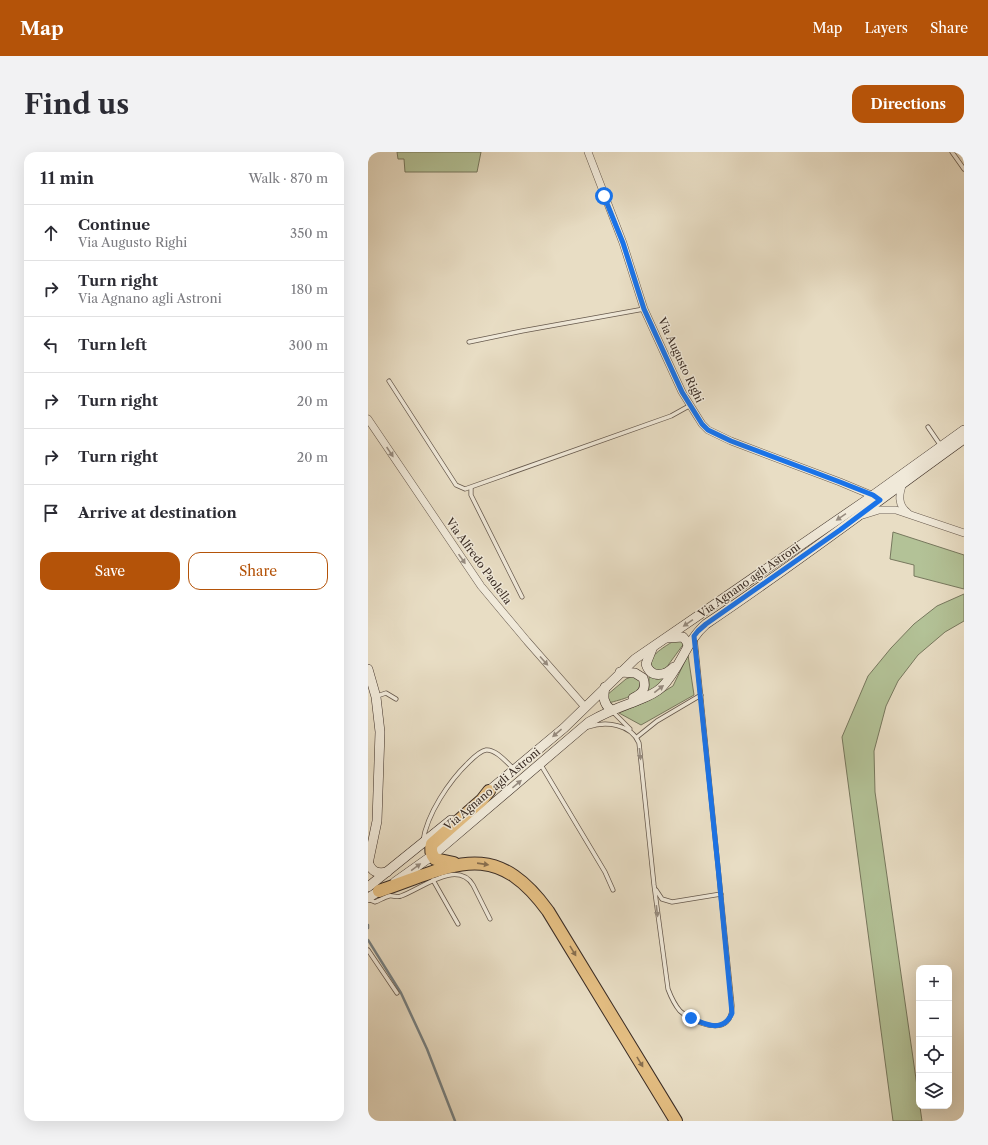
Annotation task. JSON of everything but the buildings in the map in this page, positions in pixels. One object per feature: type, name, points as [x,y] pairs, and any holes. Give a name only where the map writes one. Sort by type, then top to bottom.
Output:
[{"type":"highway","points":[[489,791],[482,800],[432,844],[430,849],[432,856],[439,861],[460,864],[479,863],[498,867],[520,879],[539,897],[676,1121]]},
{"type":"highway","points":[[371,894],[433,871],[460,864]]},
{"type":"main road","name":"Via Agnano agli Astroni","points":[[371,894],[401,878],[432,856],[578,731],[599,716],[648,696],[661,689],[669,680],[694,636],[706,624],[856,518],[876,498],[964,430]]},
{"type":"main road","name":"Via Agnano agli Astroni","points":[[371,894],[387,872],[489,791],[564,728],[635,659],[876,498],[903,482],[964,439]]},
{"type":"main road","points":[[665,638],[683,637],[688,646]]},
{"type":"main road","points":[[652,647],[646,664],[647,668],[654,675],[664,675],[673,669],[680,661]]},
{"type":"main road","points":[[368,669],[376,697],[380,732],[377,816],[368,863],[372,870],[376,873],[387,872]]},
{"type":"main road","points":[[606,687],[603,698],[604,702],[611,710],[622,702],[639,696],[644,690],[645,682],[641,676],[635,673],[620,672]]},
{"type":"street","name":"Via Augusto Righi","points":[[588,152],[623,243],[644,309],[689,406],[702,424],[708,430],[718,435],[876,498]]},
{"type":"street","name":"Via Alfredo Paolella","points":[[368,419],[481,586],[585,707]]},
{"type":"street","points":[[903,482],[900,493],[900,506],[908,513]]},
{"type":"street","points":[[856,518],[879,510],[896,510],[964,533]]},
{"type":"lane","points":[[952,152],[964,169]]},
{"type":"lane","points":[[470,342],[644,309]]},
{"type":"lane","points":[[389,381],[456,485],[465,489],[671,416],[689,406]]},
{"type":"lane","points":[[928,427],[942,446]]},
{"type":"lane","points":[[471,488],[471,495],[522,597]]},
{"type":"lane","points":[[578,731],[591,726],[609,724],[622,726],[636,737],[639,743],[665,975],[671,997],[681,1012],[691,1018],[708,1025],[717,1026],[724,1024],[729,1020],[732,1013],[694,636]]},
{"type":"lane","points":[[376,697],[386,693],[396,698]]},
{"type":"lane","points":[[636,737],[657,721],[700,695]]},
{"type":"lane","points":[[611,710],[627,725],[632,733]]},
{"type":"lane","points":[[423,842],[424,831],[441,797],[450,782],[473,758],[486,750],[491,751],[515,769]]},
{"type":"lane","points":[[540,764],[605,872],[613,890]]},
{"type":"lane","points":[[371,894],[375,902],[390,895],[399,897],[433,880],[451,875],[462,875],[466,877],[473,885],[490,919]]},
{"type":"lane","points":[[433,880],[458,924]]},
{"type":"lane","points":[[654,885],[662,898],[672,902],[721,894]]},
{"type":"lane","points":[[368,950],[397,993]]},
{"type":"green space","points":[[397,152],[481,152],[477,172],[405,172],[404,159],[398,159]]},
{"type":"green space","points":[[893,532],[964,555],[964,589],[914,576],[914,565],[890,559]]},
{"type":"green space","points":[[964,594],[964,621],[945,632],[918,655],[898,681],[886,706],[874,751],[875,792],[916,1079],[916,1109],[920,1109],[922,1121],[893,1121],[842,737],[868,676],[891,648],[914,624],[937,606]]},
{"type":"green space","points":[[675,640],[685,642],[666,668],[659,671],[653,667],[651,663],[652,659],[655,654]]},
{"type":"green space","points":[[688,655],[694,695],[641,725],[619,713],[650,700],[673,686]]},
{"type":"green space","points":[[631,677],[637,678],[640,682],[637,691],[629,697],[609,703],[607,695],[626,679]]},
{"type":"green space","points":[[649,677],[657,679],[665,677],[659,686],[645,694],[649,688]]},
{"type":"waterway","points":[[368,940],[401,993],[427,1049],[455,1121]]},
{"type":"route","points":[[604,196],[623,243],[644,309],[689,406],[702,424],[708,430],[731,441],[873,495],[880,500],[749,595],[706,624],[694,636],[732,1013],[729,1020],[724,1024],[717,1026],[708,1025],[691,1018]]}]
